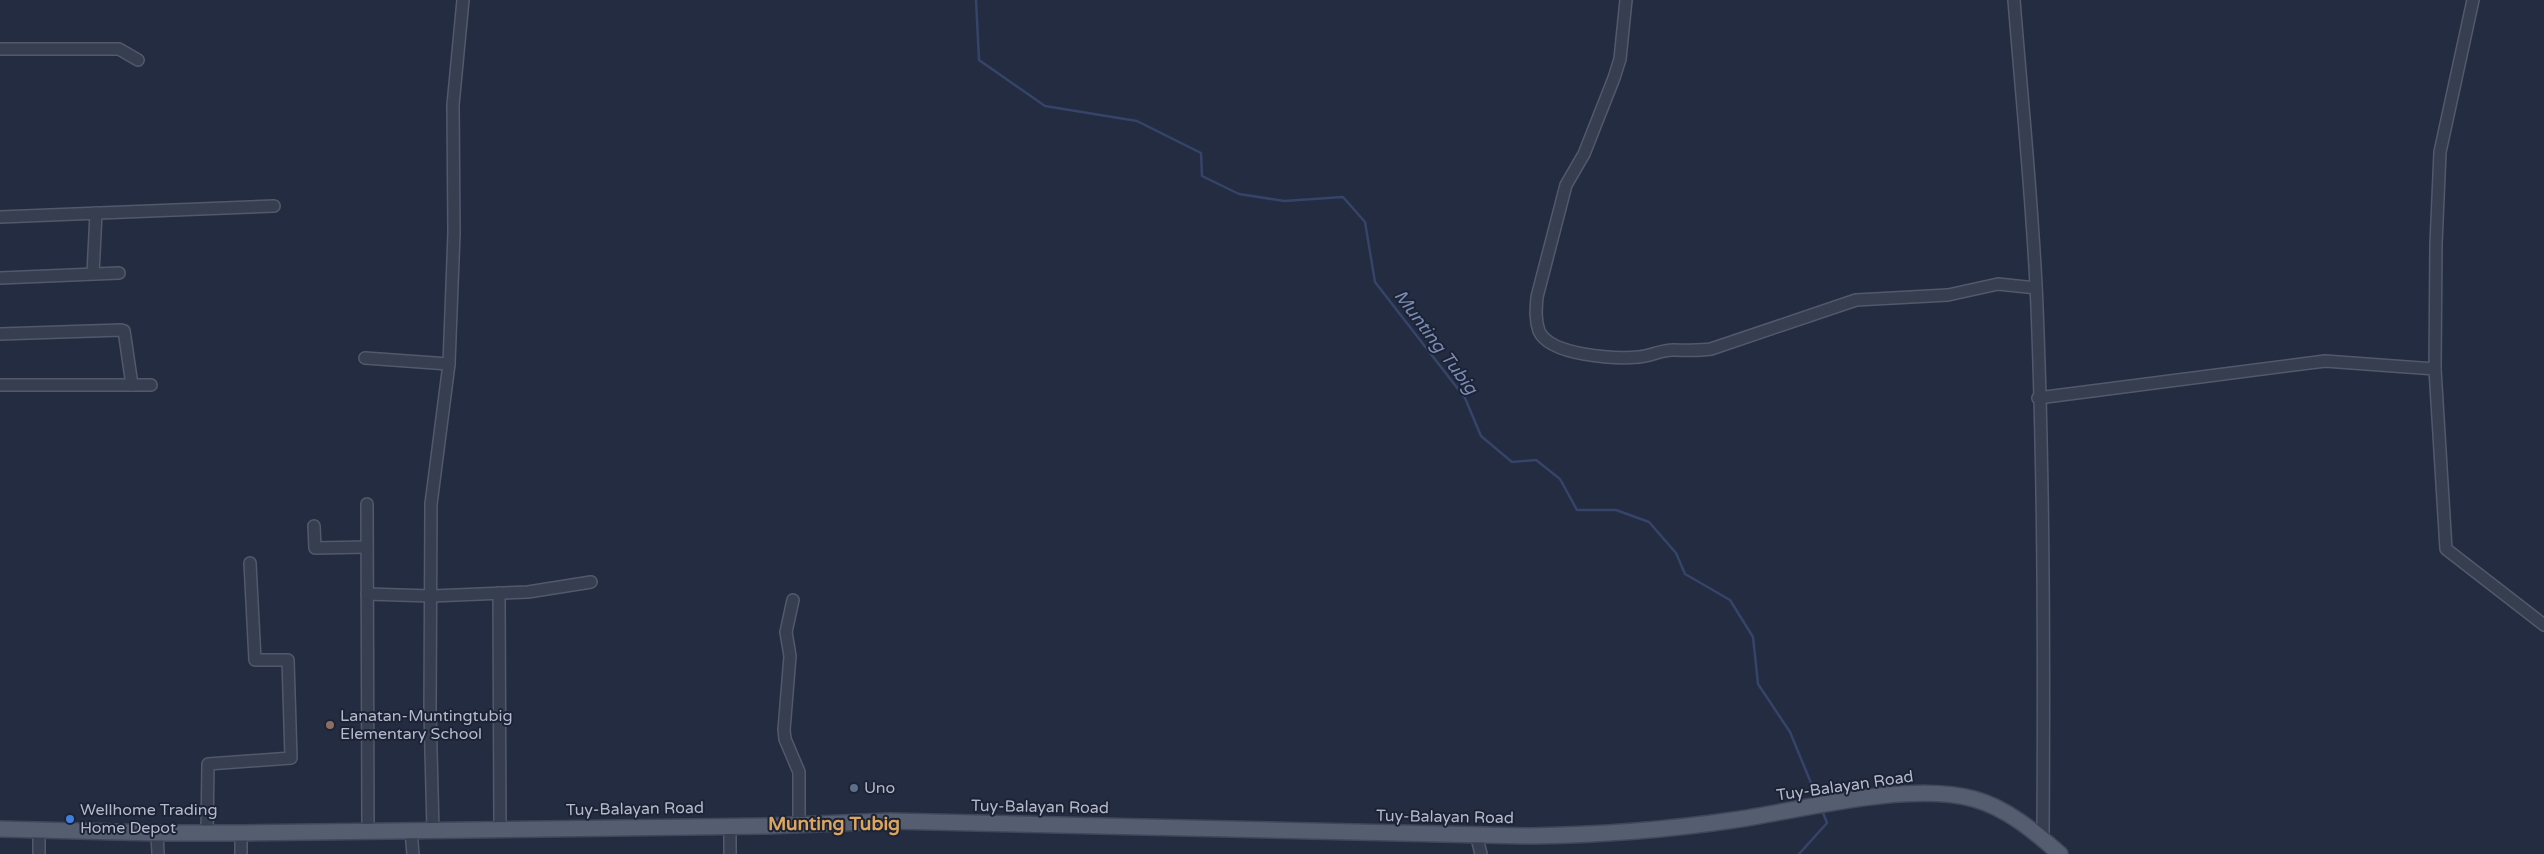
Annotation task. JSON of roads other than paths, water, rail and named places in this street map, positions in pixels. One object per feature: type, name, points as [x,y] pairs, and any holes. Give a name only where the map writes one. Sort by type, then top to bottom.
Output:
[{"type":"main road","name":"Tuy-Balayan Road","points":[[0,829],[240,833],[799,825],[890,821],[1580,836],[1640,832],[1853,801],[1926,793],[1974,799],[2006,813],[2043,839],[2060,854]]},
{"type":"street","points":[[433,830],[430,711],[431,504],[449,364],[454,233],[453,105],[463,0]]},
{"type":"street","points":[[1626,0],[1620,59],[1584,154],[1566,185],[1537,297],[1536,315],[1540,333],[1553,344],[1572,352],[1611,357],[1641,357],[1673,350],[1691,352],[1711,350],[1856,300],[1948,295],[1998,284],[2036,288]]},
{"type":"street","points":[[2014,0],[2036,288],[2038,398],[2042,465],[2043,839]]},
{"type":"street","points":[[2473,0],[2440,152],[2436,244],[2435,368],[2446,549],[2544,625]]},
{"type":"street","points":[[0,49],[119,49],[138,60]]},
{"type":"street","points":[[0,217],[274,206]]},
{"type":"street","points":[[93,274],[96,212]]},
{"type":"street","points":[[0,278],[119,273]]},
{"type":"street","points":[[0,334],[121,330],[125,337],[132,385]]},
{"type":"street","points":[[365,358],[449,364]]},
{"type":"street","points":[[2038,398],[2325,361],[2435,368]]},
{"type":"street","points":[[0,385],[150,385]]},
{"type":"street","points":[[367,504],[368,830]]},
{"type":"street","points":[[314,526],[315,548],[367,547]]},
{"type":"street","points":[[207,833],[208,764],[291,758],[288,660],[255,660],[250,563]]},
{"type":"street","points":[[368,594],[432,596],[528,592],[591,582]]},
{"type":"street","points":[[499,593],[500,829]]},
{"type":"street","points":[[793,600],[786,632],[790,656],[784,730],[785,739],[799,772],[799,825]]},
{"type":"street","points":[[730,825],[730,854]]},
{"type":"street","points":[[39,829],[39,854]]},
{"type":"street","points":[[410,831],[413,854]]},
{"type":"street","points":[[157,833],[158,854]]},
{"type":"street","points":[[240,833],[241,854]]},
{"type":"street","points":[[1474,834],[1474,854]]},
{"type":"street","points":[[1474,834],[1482,854]]},
{"type":"waterway","name":"Munting Tubig","points":[[976,0],[979,60],[1045,106],[1137,121],[1201,153],[1202,176],[1239,194],[1284,201],[1343,197],[1365,222],[1375,282],[1465,398],[1481,436],[1512,462],[1536,460],[1560,479],[1577,510],[1616,510],[1649,522],[1676,553],[1685,574],[1730,600],[1753,637],[1758,684],[1790,732],[1818,800]]},
{"type":"waterway","name":"Munting Tubig","points":[[1799,854],[1827,823],[1822,810]]},
{"type":"place","name":"Lanatan-Muntingtubig Elementary School","points":[[330,725]]},
{"type":"place","name":"Uno","points":[[854,788]]},
{"type":"place","name":"Wellhome Trading Home Depot","points":[[70,819]]},
{"type":"district","name":"Munting Tubig","points":[[834,824]]}]
